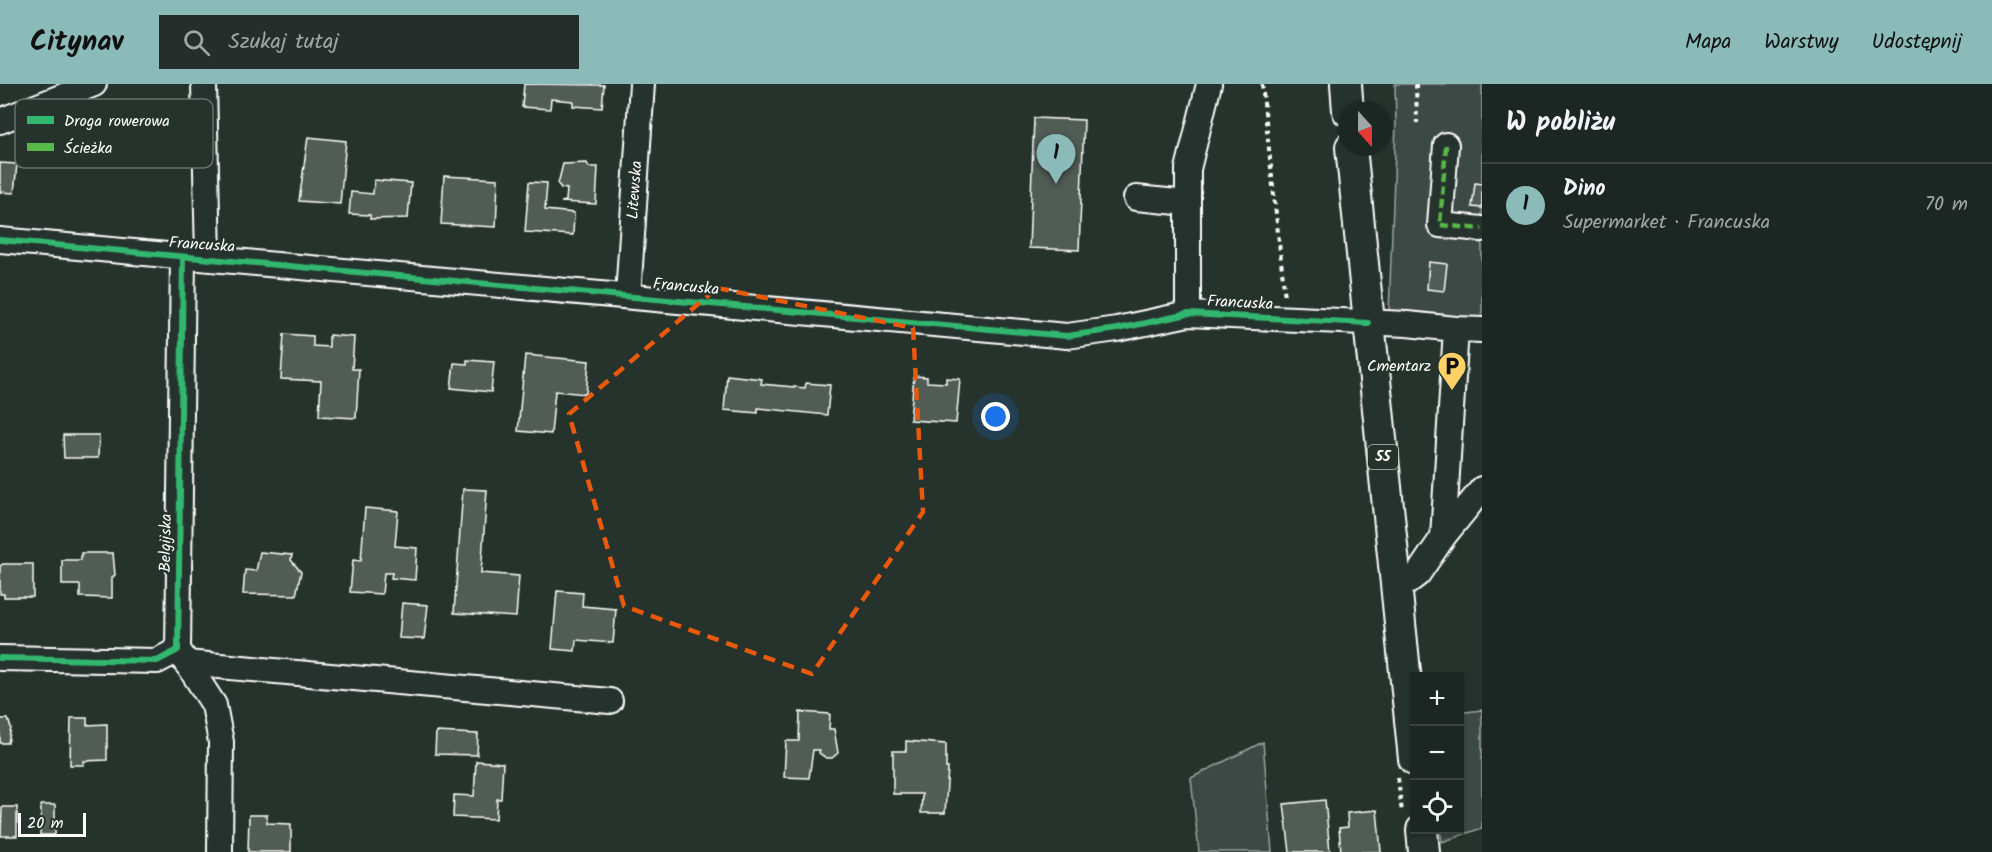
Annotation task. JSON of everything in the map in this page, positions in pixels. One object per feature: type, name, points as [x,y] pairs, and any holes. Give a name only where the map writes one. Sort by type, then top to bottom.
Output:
[{"type":"main road","points":[[1346,84],[1347,102]]},
{"type":"main road","name":"55","points":[[1352,156],[1411,726]]},
{"type":"main road","points":[[1422,834],[1424,852]]},
{"type":"street","points":[[56,99],[94,84]]},
{"type":"street","points":[[204,84],[204,99]]},
{"type":"street","name":"Litewska","points":[[628,296],[642,84]]},
{"type":"street","points":[[1188,314],[1188,169],[1209,84]]},
{"type":"street","points":[[0,121],[15,115]]},
{"type":"street","points":[[1446,145],[1440,225],[1482,229]]},
{"type":"street","points":[[206,168],[208,258]]},
{"type":"street","points":[[1136,198],[1188,203]]},
{"type":"street","name":"Francuska","points":[[0,240],[1067,336],[1117,329],[1188,314],[1482,330]]},
{"type":"street","name":"Belgijska","points":[[182,656],[183,257]]},
{"type":"street","points":[[1443,537],[1456,329]]},
{"type":"street","points":[[1397,590],[1419,574],[1443,537],[1482,489]]},
{"type":"street","points":[[182,656],[214,705],[221,742],[220,852]]},
{"type":"street","points":[[0,658],[157,661],[182,656],[610,701]]},
{"type":"path","points":[[1262,84],[1288,319]]},
{"type":"path","points":[[1416,84],[1417,123]]},
{"type":"highlighted area","points":[[717,288],[913,328],[923,512],[812,674],[624,606],[569,414]]},
{"type":"shaded area","points":[[1395,84],[1482,84],[1482,321],[1389,313],[1396,123]]},
{"type":"shaded area","points":[[1482,710],[1482,828],[1442,842],[1441,834],[1464,834],[1465,712]]},
{"type":"shaded area","points":[[1263,742],[1272,852],[1199,852],[1191,778]]},
{"type":"building","points":[[524,84],[604,85],[602,108],[573,106],[573,101],[551,99],[550,109],[522,107]]},
{"type":"building","points":[[1034,118],[1084,120],[1079,250],[1029,248]]},
{"type":"building","points":[[308,137],[346,141],[340,204],[299,201]]},
{"type":"building","points":[[0,163],[15,164],[14,193],[0,192]]},
{"type":"building","points":[[587,163],[589,167],[598,167],[596,204],[561,202],[566,201],[567,189],[561,188],[558,184],[563,164]]},
{"type":"building","points":[[444,176],[498,179],[496,227],[441,224]]},
{"type":"building","points":[[374,180],[411,183],[408,218],[370,219],[370,215],[349,214],[351,192],[373,194]]},
{"type":"building","points":[[529,182],[547,183],[545,210],[574,213],[573,235],[525,232]]},
{"type":"building","points":[[1475,183],[1482,184],[1482,208],[1472,207]]},
{"type":"building","points":[[1429,262],[1447,264],[1444,291],[1427,289]]},
{"type":"building","points":[[284,334],[313,336],[313,346],[329,347],[329,335],[354,337],[352,369],[359,369],[356,418],[319,416],[321,381],[281,379]]},
{"type":"building","points":[[525,355],[589,361],[586,394],[555,391],[551,434],[518,431]]},
{"type":"building","points":[[467,360],[494,362],[491,392],[451,388],[454,363],[467,364]]},
{"type":"building","points":[[727,375],[762,379],[761,384],[805,388],[806,383],[830,385],[827,415],[758,408],[758,413],[724,410]]},
{"type":"building","points":[[914,376],[927,377],[927,382],[946,383],[946,378],[960,379],[956,423],[910,420]]},
{"type":"building","points":[[63,435],[99,435],[98,458],[64,458]]},
{"type":"building","points":[[463,489],[487,490],[481,573],[519,576],[516,617],[454,613]]},
{"type":"building","points":[[365,508],[398,511],[395,546],[417,548],[415,580],[391,578],[392,573],[384,573],[382,594],[350,592],[353,560],[361,561]]},
{"type":"building","points":[[260,552],[292,555],[291,560],[301,572],[296,595],[243,594],[245,570],[256,571]]},
{"type":"building","points":[[81,553],[113,553],[115,575],[112,578],[112,598],[80,597],[80,585],[62,585],[62,560],[81,560]]},
{"type":"building","points":[[3,564],[33,564],[33,597],[4,597],[4,594],[0,594],[0,566]]},
{"type":"building","points":[[557,591],[583,593],[582,606],[616,609],[613,643],[576,640],[575,651],[552,649]]},
{"type":"building","points":[[402,603],[428,605],[424,639],[399,638]]},
{"type":"building","points":[[800,712],[830,714],[829,729],[834,729],[838,753],[832,758],[826,758],[819,753],[820,750],[813,750],[809,778],[784,777],[786,741],[799,741]]},
{"type":"building","points":[[71,718],[87,718],[87,725],[107,724],[107,760],[84,761],[84,765],[70,765]]},
{"type":"building","points":[[0,719],[8,719],[11,728],[8,743],[0,743]]},
{"type":"building","points":[[436,732],[478,734],[477,755],[435,754]]},
{"type":"building","points":[[906,741],[946,744],[946,768],[948,768],[945,813],[921,813],[922,794],[893,794],[893,751],[906,751]]},
{"type":"building","points":[[476,761],[503,763],[501,799],[497,799],[496,819],[453,817],[454,795],[474,796]]},
{"type":"building","points":[[1325,800],[1330,852],[1290,852],[1284,804]]},
{"type":"building","points":[[41,805],[55,805],[55,835],[40,835]]},
{"type":"building","points":[[2,807],[17,807],[17,836],[1,836]]},
{"type":"building","points":[[1377,810],[1381,852],[1341,852],[1339,828],[1348,827],[1347,813]]},
{"type":"building","points":[[249,815],[267,815],[267,823],[291,824],[291,852],[248,852]]},
{"type":"marked path","points":[[1446,145],[1440,225],[1482,229]]},
{"type":"cycle path","points":[[0,240],[1067,336],[1117,329],[1188,314],[1368,323]]},
{"type":"cycle path","points":[[0,658],[157,661],[178,650],[183,257]]},
{"type":"place","name":"Dino","points":[[1056,184]]},
{"type":"place","name":"Cmentarz","points":[[1452,392]]}]
